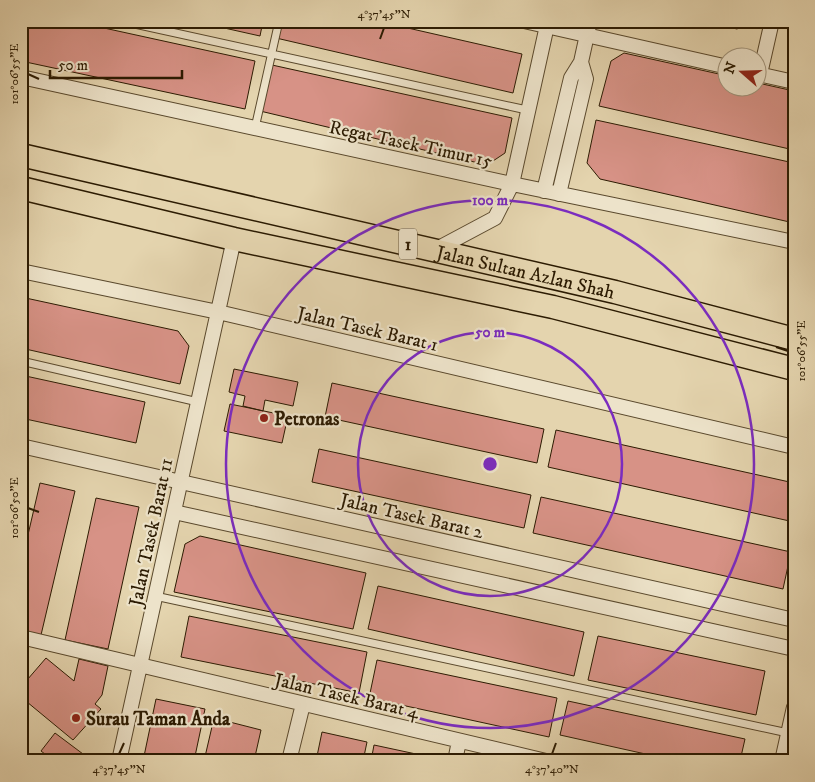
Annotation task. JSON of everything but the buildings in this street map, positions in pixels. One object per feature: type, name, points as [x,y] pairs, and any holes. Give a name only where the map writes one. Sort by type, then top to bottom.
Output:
[{"type":"main road","name":"Jalan Sultan Azlan Shah","points":[[21,155],[615,292],[794,339]]},
{"type":"main road","name":"Jalan Sultan Azlan Shah","points":[[21,188],[234,239],[554,307],[794,369]]},
{"type":"street","points":[[524,21],[547,24],[587,36],[718,65]]},
{"type":"street","points":[[544,191],[571,78],[581,62],[590,21]]},
{"type":"street","points":[[765,48],[772,21]]},
{"type":"street","points":[[435,250],[495,218],[512,184],[547,24]]},
{"type":"street","points":[[560,194],[586,79],[581,62]]},
{"type":"street","points":[[768,76],[794,82]]},
{"type":"street","name":"Regat Tasek Timur 15","points":[[21,77],[544,191],[794,242]]},
{"type":"street","name":"Jalan Tasek Barat 11","points":[[119,761],[234,239]]},
{"type":"street","name":"Jalan Tasek Barat 1","points":[[21,271],[218,312],[794,447]]},
{"type":"street","name":"Jalan Tasek Barat 2","points":[[21,446],[794,620]]},
{"type":"street","points":[[174,512],[794,649]]},
{"type":"street","name":"Jalan Tasek Barat 4","points":[[21,637],[140,667],[546,761]]},
{"type":"street","points":[[289,761],[303,704]]},
{"type":"street","points":[[782,761],[794,707]]},
{"type":"street","points":[[455,761],[460,740]]},
{"type":"lane","points":[[121,21],[527,110]]},
{"type":"lane","points":[[255,128],[279,21]]},
{"type":"lane","points":[[21,361],[198,402]]},
{"type":"lane","points":[[156,596],[788,733]]},
{"type":"place","name":"Petronas","points":[[264,418]]},
{"type":"place","name":"Surau Taman Anda","points":[[76,718]]}]
